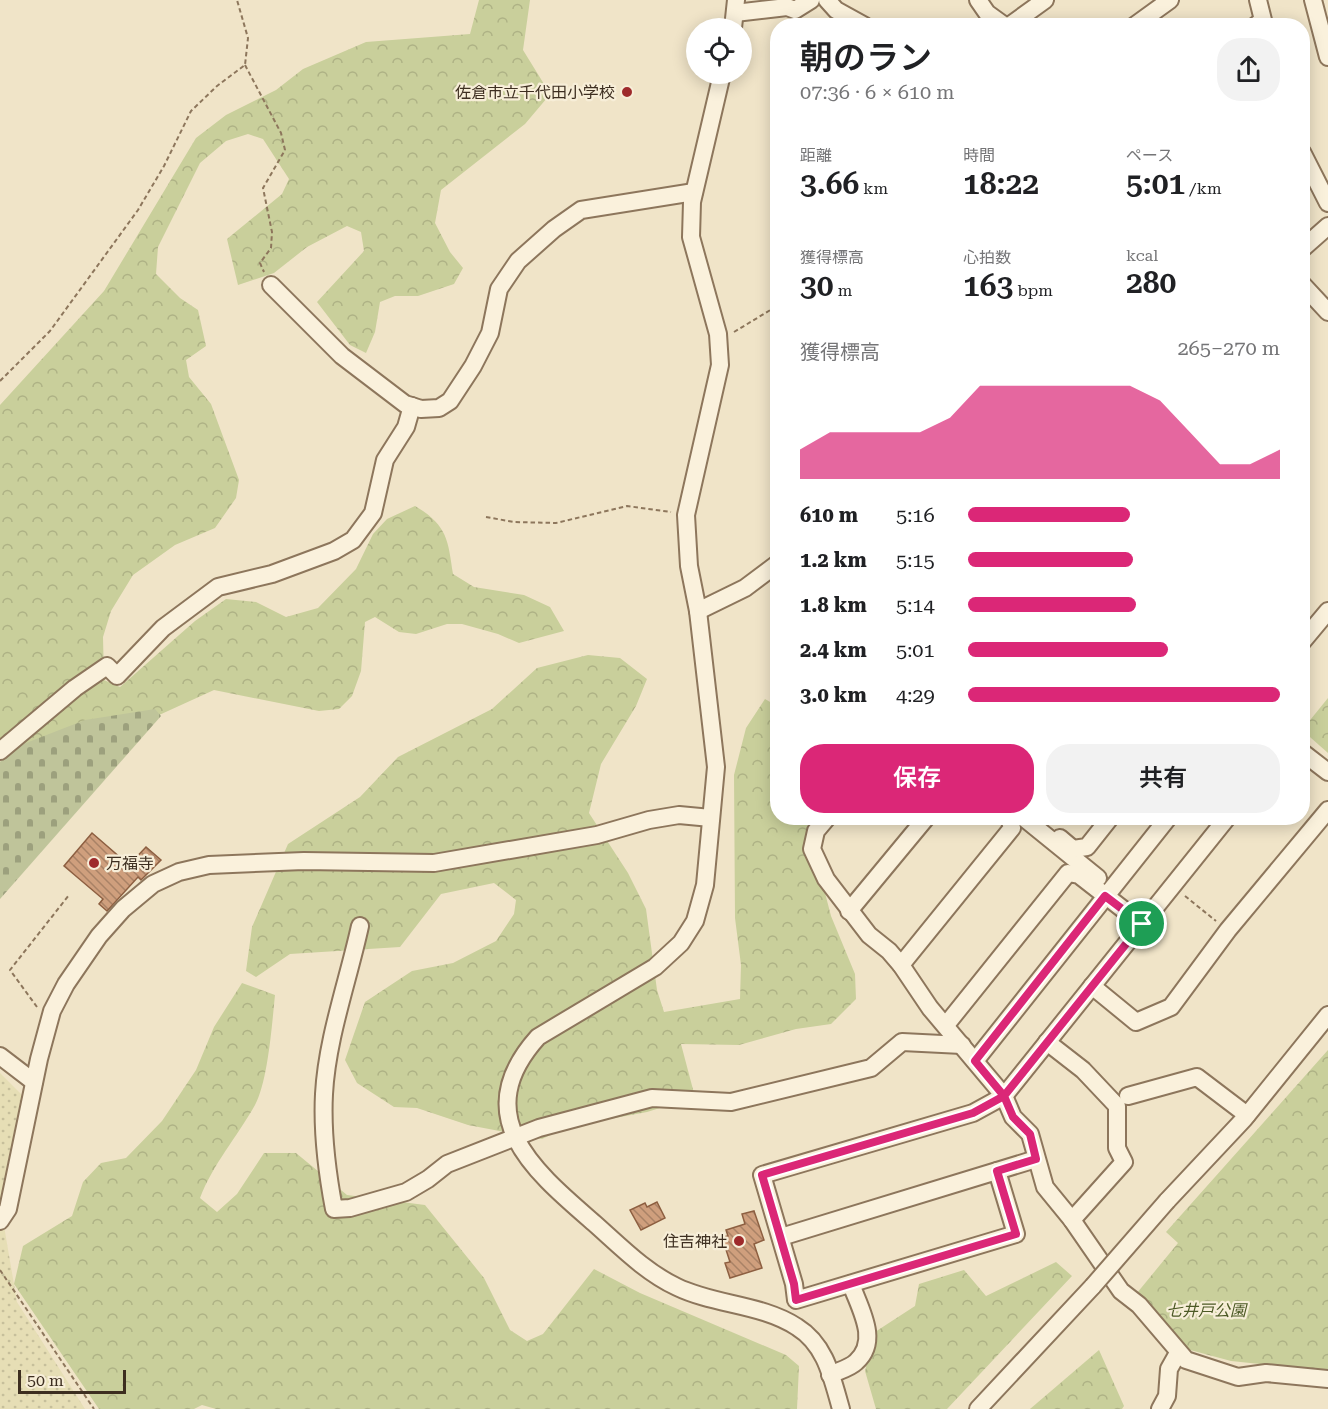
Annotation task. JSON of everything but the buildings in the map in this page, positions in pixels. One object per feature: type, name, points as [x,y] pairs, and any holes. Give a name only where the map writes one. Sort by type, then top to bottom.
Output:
[{"type":"street","points":[[735,14],[787,7],[795,10],[811,0]]},
{"type":"street","points":[[827,0],[836,10],[850,18]]},
{"type":"street","points":[[978,0],[987,13],[995,18]]},
{"type":"street","points":[[1019,18],[1045,0]]},
{"type":"street","points":[[1145,18],[1170,0]]},
{"type":"street","points":[[1258,0],[1262,18]]},
{"type":"street","points":[[1313,0],[1328,57]]},
{"type":"street","points":[[720,84],[694,192],[691,237],[719,341],[720,365],[686,515],[689,566],[698,611],[716,767],[705,885],[695,921],[681,943],[655,968],[538,1037],[524,1053],[513,1074],[509,1096],[509,1119],[514,1137],[542,1178],[654,1275],[680,1288],[774,1316],[798,1327],[821,1348],[841,1409]]},
{"type":"street","points":[[1310,168],[1328,203]]},
{"type":"street","points":[[271,285],[342,356],[405,404],[421,409],[439,408],[450,401],[473,366],[490,333],[499,289],[518,261],[554,229],[581,210],[694,192]]},
{"type":"street","points":[[1310,242],[1328,226]]},
{"type":"street","points":[[1310,293],[1328,312]]},
{"type":"street","points":[[0,752],[75,688],[107,666],[117,676],[163,628],[218,587],[272,574],[334,551],[353,540],[373,513],[385,460],[406,427],[412,406]]},
{"type":"street","points":[[698,611],[745,588],[770,569]]},
{"type":"street","points":[[1310,632],[1328,611]]},
{"type":"street","points":[[1310,758],[1328,772]]},
{"type":"street","points":[[1092,986],[1136,1022],[1171,1007],[1228,930],[1328,810]]},
{"type":"street","points":[[0,1221],[8,1209],[34,1082],[49,1023],[66,984],[123,909],[153,884],[179,872],[209,865],[250,861],[434,863],[597,836],[669,817],[711,818]]},
{"type":"street","points":[[821,825],[816,831],[812,849],[826,879],[869,935],[889,951],[901,965],[1004,1096],[1013,1117],[1030,1134],[1045,1187],[1072,1220],[1121,1291],[1139,1305],[1186,1360],[1238,1377],[1266,1372],[1328,1378]]},
{"type":"street","points":[[849,911],[920,825]]},
{"type":"street","points":[[901,965],[1012,828],[1011,825]]},
{"type":"street","points":[[1032,825],[1144,921]]},
{"type":"street","points":[[1044,825],[1073,849],[1087,847],[1104,825]]},
{"type":"street","points":[[975,1061],[1162,825]]},
{"type":"street","points":[[997,1171],[1016,1234],[796,1300],[781,1237],[762,1175],[973,1113],[1004,1096],[1221,825]]},
{"type":"street","points":[[946,1025],[1068,873],[1079,875],[1108,892]]},
{"type":"street","points":[[360,926],[329,1054],[324,1095],[327,1170],[334,1209],[350,1208],[406,1192],[447,1164],[514,1137],[652,1098],[731,1102],[871,1068],[902,1042],[962,1045]]},
{"type":"street","points":[[978,1409],[1093,1286],[1167,1201],[1247,1115],[1328,1015]]},
{"type":"street","points":[[1047,1042],[1083,1070],[1117,1106],[1118,1148],[1124,1162],[1072,1220]]},
{"type":"street","points":[[0,1056],[34,1082]]},
{"type":"street","points":[[1128,1096],[1197,1077],[1247,1115]]},
{"type":"street","points":[[781,1237],[1036,1159]]},
{"type":"street","points":[[830,1375],[855,1363],[866,1348],[869,1333],[851,1284]]},
{"type":"street","points":[[1160,1409],[1167,1396],[1169,1369],[1178,1353]]},
{"type":"path","points":[[237,0],[249,38],[245,66],[281,133],[285,150],[263,188],[272,232],[271,248],[260,263],[271,285]]},
{"type":"path","points":[[0,381],[50,331],[138,210],[164,166],[191,111],[217,86],[245,66]]},
{"type":"path","points":[[719,341],[770,310]]},
{"type":"path","points":[[486,517],[514,522],[556,523],[627,506],[686,515]]},
{"type":"path","points":[[1173,886],[1228,930]]},
{"type":"path","points":[[49,1023],[10,970],[69,896]]},
{"type":"path","points":[[0,1270],[94,1409]]},
{"type":"shaded area","points":[[0,1073],[28,1101],[3,1220],[17,1302],[85,1409],[0,1409]]},
{"type":"green space","points":[[479,0],[530,0],[523,50],[544,84],[547,98],[525,124],[441,190],[435,223],[450,252],[463,268],[454,284],[418,296],[395,296],[380,302],[375,332],[366,353],[350,345],[317,302],[364,251],[361,232],[347,226],[307,247],[274,273],[238,285],[227,239],[282,194],[289,179],[263,139],[248,134],[226,141],[200,163],[158,247],[156,274],[180,298],[198,310],[206,346],[186,360],[189,377],[211,404],[239,480],[236,498],[215,528],[175,545],[133,575],[111,611],[103,637],[104,680],[120,687],[195,621],[226,599],[256,602],[286,617],[318,608],[356,569],[373,534],[387,519],[415,506],[434,520],[444,534],[453,574],[474,587],[524,595],[550,607],[564,631],[519,643],[498,634],[462,624],[447,624],[416,634],[399,632],[375,617],[365,622],[361,671],[352,696],[339,709],[319,711],[214,690],[146,721],[0,755],[0,405],[104,291],[196,138],[226,115],[276,90],[303,69],[366,42],[470,34]]},
{"type":"green space","points":[[588,655],[620,658],[647,679],[636,706],[601,764],[589,813],[628,873],[646,909],[657,990],[664,1012],[740,999],[741,965],[735,918],[734,775],[746,728],[765,699],[770,702],[770,825],[820,825],[817,862],[831,916],[855,974],[856,999],[831,1024],[796,1029],[739,1045],[681,1044],[695,1097],[647,1112],[567,1127],[542,1139],[468,1125],[417,1108],[394,1107],[357,1083],[345,1060],[365,1002],[412,971],[453,963],[496,941],[514,914],[516,900],[494,883],[441,894],[400,947],[290,954],[256,977],[246,971],[252,927],[288,844],[360,797],[398,757],[492,709],[537,668]]},
{"type":"green space","points":[[1328,698],[1328,753],[1310,737],[1310,720]]},
{"type":"green space","points":[[155,709],[161,716],[0,899],[0,762],[8,750],[85,720]]},
{"type":"green space","points":[[242,983],[275,995],[271,1036],[263,1082],[255,1105],[218,1162],[200,1198],[217,1212],[237,1194],[264,1153],[296,1153],[347,1195],[425,1205],[484,1278],[510,1330],[527,1341],[543,1334],[594,1269],[640,1293],[786,1355],[799,1366],[797,1409],[216,1409],[202,1405],[194,1409],[99,1409],[14,1284],[23,1246],[72,1216],[83,1182],[101,1163],[126,1158],[162,1121],[196,1070],[214,1027]]},
{"type":"green space","name":"七井戸公園","points":[[1328,1050],[1328,1371],[1231,1361],[1179,1347],[1137,1293],[1178,1243],[1166,1232]]},
{"type":"green space","points":[[1056,1262],[1072,1276],[947,1409],[876,1409],[865,1371],[875,1332],[915,1306],[919,1284],[964,1270],[986,1296]]},
{"type":"green space","points":[[1099,1350],[1124,1406],[1122,1409],[1030,1409]]},
{"type":"place","name":"佐倉市立千代田小学校","points":[[627,92]]},
{"type":"place","name":"万福寺","points":[[94,863]]},
{"type":"place","name":"住吉神社","points":[[739,1241]]},
{"type":"route","points":[[1142,924],[1004,1096],[973,1113],[762,1175],[794,1284],[796,1300],[1016,1234],[997,1171],[1036,1159],[1030,1134],[1013,1117],[1004,1096],[975,1061],[1105,896],[1142,924]]}]
